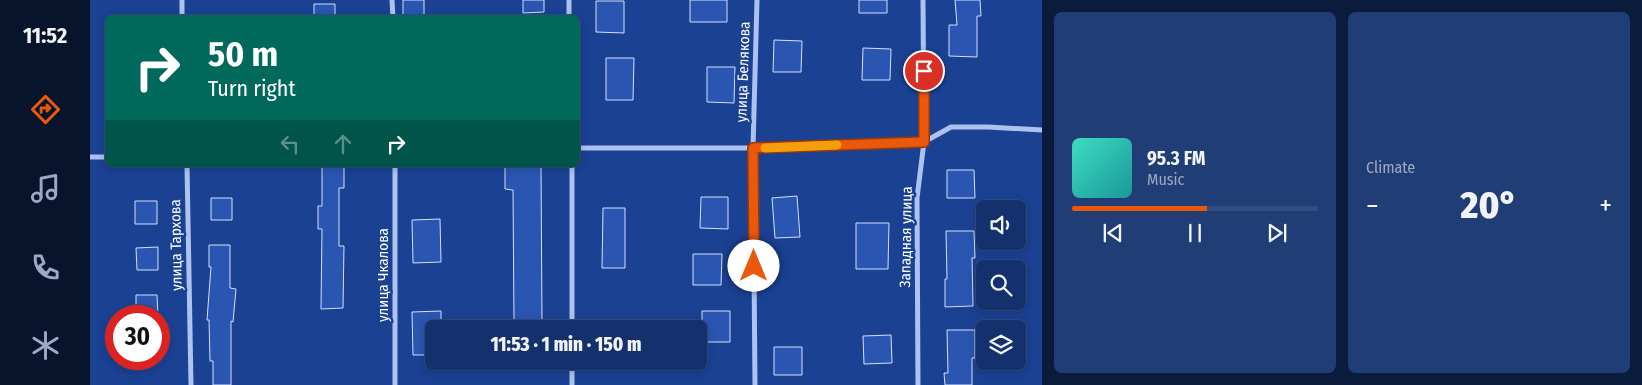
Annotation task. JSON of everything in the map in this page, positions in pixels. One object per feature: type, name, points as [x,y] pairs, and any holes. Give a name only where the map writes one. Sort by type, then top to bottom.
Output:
[{"type":"street","points":[[182,0],[182,15]]},
{"type":"street","points":[[392,0],[392,15]]},
{"type":"street","points":[[569,0],[569,15]]},
{"type":"street","name":"улица Белякова","points":[[755,385],[753,148],[757,0]]},
{"type":"street","name":"Западная улица","points":[[918,385],[917,198],[924,142],[923,0]]},
{"type":"street","points":[[580,148],[753,148],[924,142],[951,127],[1042,130]]},
{"type":"street","points":[[90,157],[105,157]]},
{"type":"street","name":"улица Тархова","points":[[187,167],[191,385]]},
{"type":"street","name":"улица Чкалова","points":[[395,167],[396,385]]},
{"type":"street","points":[[572,167],[572,320]]},
{"type":"street","points":[[572,370],[572,385]]},
{"type":"building","points":[[403,0],[424,0],[424,15],[403,15]]},
{"type":"building","points":[[523,0],[544,0],[544,12],[523,13]]},
{"type":"building","points":[[690,0],[727,0],[727,22],[690,22]]},
{"type":"building","points":[[859,0],[887,0],[887,13],[859,13]]},
{"type":"building","points":[[955,0],[980,0],[981,16],[977,16],[977,57],[949,56],[949,25],[957,25]]},
{"type":"building","points":[[596,1],[624,1],[624,33],[596,32]]},
{"type":"building","points":[[314,4],[335,4],[335,15],[314,15]]},
{"type":"building","points":[[774,40],[802,41],[801,72],[773,72]]},
{"type":"building","points":[[863,48],[891,49],[890,80],[862,80]]},
{"type":"building","points":[[606,58],[634,58],[633,100],[606,100]]},
{"type":"building","points":[[707,67],[735,67],[734,103],[707,102]]},
{"type":"building","points":[[322,167],[344,167],[344,188],[339,188],[339,246],[344,246],[343,308],[321,309],[322,229],[318,229],[318,206],[322,206]]},
{"type":"building","points":[[505,167],[541,167],[542,320],[514,320],[513,190],[505,189]]},
{"type":"building","points":[[947,170],[974,170],[975,198],[947,198]]},
{"type":"building","points":[[797,196],[800,237],[775,238],[772,198]]},
{"type":"building","points":[[701,197],[728,197],[728,229],[700,228]]},
{"type":"building","points":[[211,198],[232,198],[232,220],[211,220]]},
{"type":"building","points":[[135,201],[157,201],[157,224],[135,224]]},
{"type":"building","points":[[603,208],[625,208],[625,268],[602,268]]},
{"type":"building","points":[[440,219],[441,262],[413,263],[412,220]]},
{"type":"building","points":[[856,223],[889,223],[888,269],[856,269]]},
{"type":"building","points":[[946,231],[974,231],[975,258],[972,258],[973,306],[945,307],[945,279],[947,279]]},
{"type":"building","points":[[209,245],[230,245],[230,288],[236,289],[233,322],[231,321],[231,385],[213,385],[213,361],[210,361],[209,320],[207,320],[211,267],[209,267]]},
{"type":"building","points":[[158,247],[158,270],[137,270],[136,248]]},
{"type":"building","points":[[693,254],[722,254],[721,285],[693,285]]},
{"type":"building","points":[[136,295],[157,295],[157,305],[136,305]]},
{"type":"building","points":[[441,311],[441,320],[425,320],[425,355],[413,355],[412,312]]},
{"type":"building","points":[[702,311],[730,311],[730,342],[707,342],[707,320],[702,320]]},
{"type":"building","points":[[947,330],[975,330],[975,358],[972,358],[972,385],[945,385],[944,373],[948,373]]},
{"type":"building","points":[[891,335],[892,363],[864,364],[863,336]]},
{"type":"building","points":[[774,347],[802,347],[802,375],[774,375]]},
{"type":"slow traffic","points":[[765,148],[837,145]]},
{"type":"route","points":[[754,266],[753,148],[924,142],[924,71]]}]
